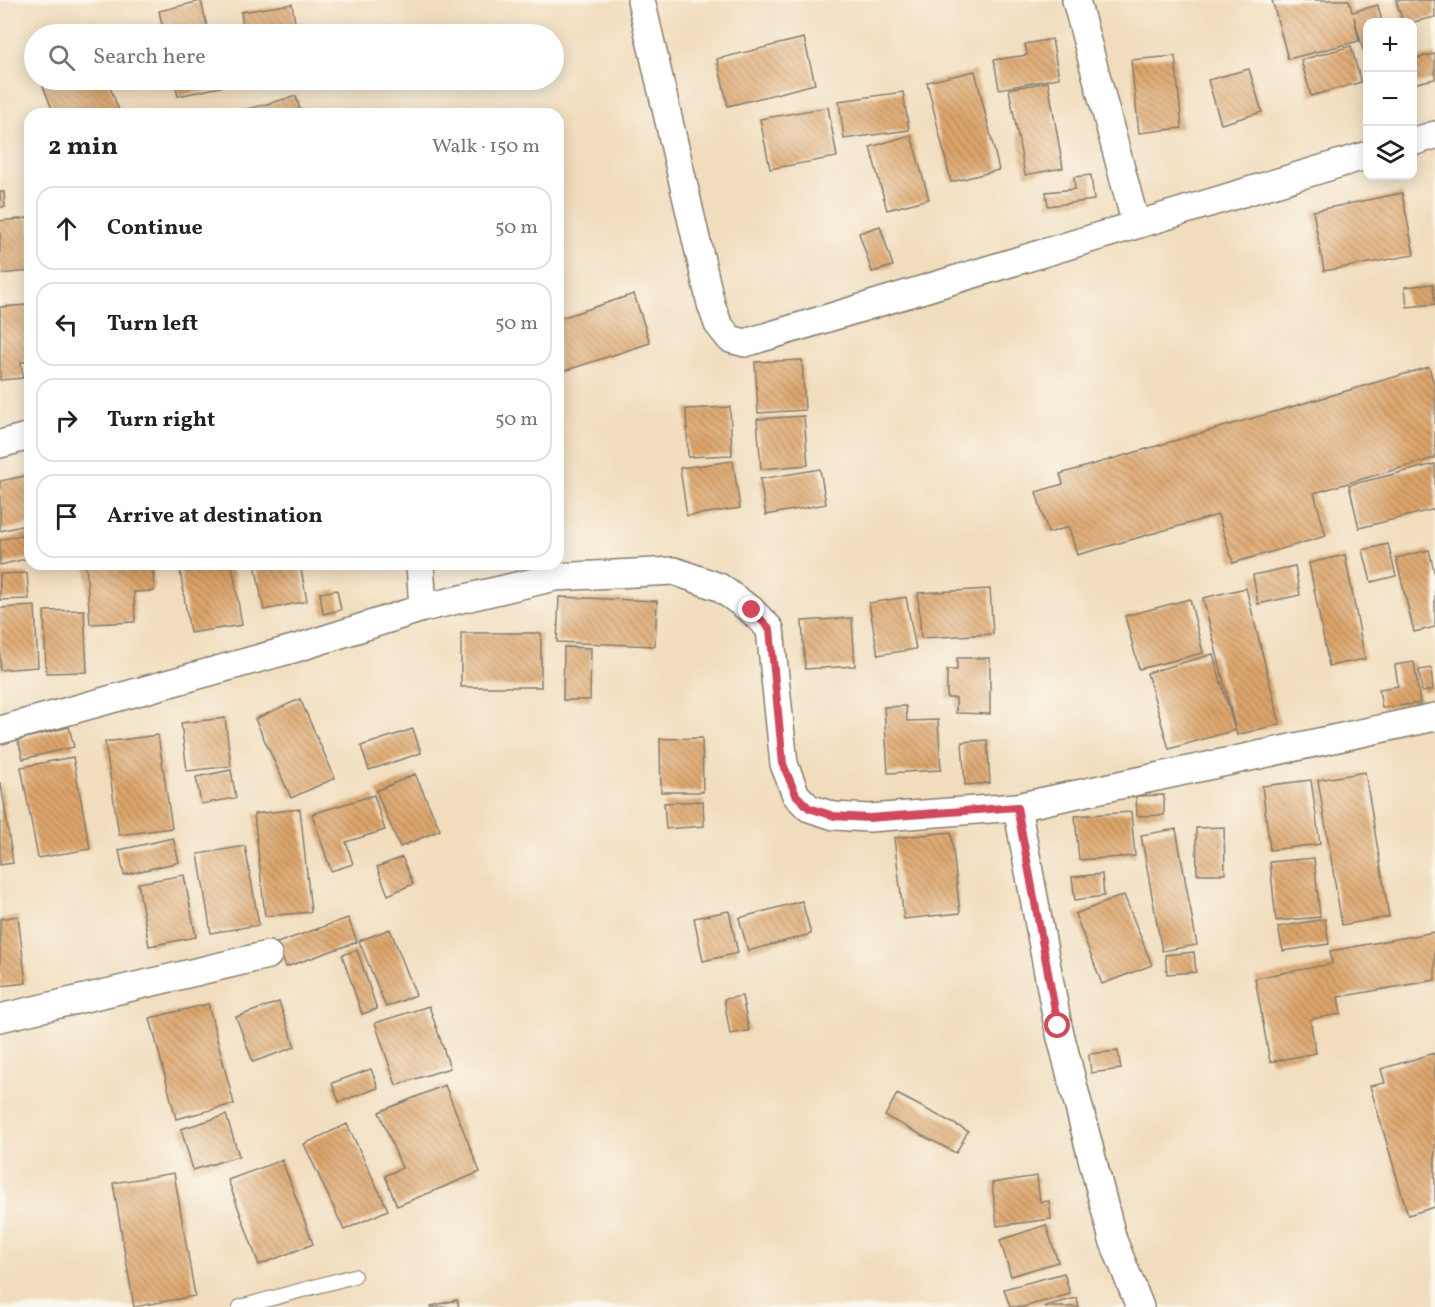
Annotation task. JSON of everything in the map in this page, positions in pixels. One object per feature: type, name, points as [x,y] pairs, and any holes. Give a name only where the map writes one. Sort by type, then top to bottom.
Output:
[{"type":"street","points":[[641,0],[711,304],[718,324],[730,339],[745,343],[1363,157]]},
{"type":"street","points":[[1076,0],[1136,225]]},
{"type":"street","points":[[1417,141],[1435,135]]},
{"type":"street","points":[[0,444],[24,438]]},
{"type":"street","points":[[420,570],[423,608]]},
{"type":"street","points":[[0,730],[300,647],[423,608],[555,578],[674,571],[719,586],[752,610],[770,629],[783,764],[796,795],[809,808],[834,816],[869,818],[1017,807],[1435,717]]},
{"type":"street","points":[[1017,807],[1058,1026],[1113,1240],[1140,1307]]},
{"type":"street","points":[[0,1018],[268,955]]},
{"type":"lane","points":[[240,1307],[354,1276]]},
{"type":"building","points":[[1272,0],[1349,0],[1352,12],[1378,5],[1381,18],[1363,18],[1363,50],[1354,17],[1359,41],[1288,59]]},
{"type":"building","points":[[1396,0],[1435,0],[1435,17],[1417,21],[1417,18],[1402,18]]},
{"type":"building","points":[[201,1],[207,24],[162,24],[159,11]]},
{"type":"building","points":[[292,4],[295,24],[243,24],[241,12]]},
{"type":"building","points":[[804,38],[815,84],[728,106],[717,59]]},
{"type":"building","points":[[1052,39],[1059,78],[999,89],[994,60],[1027,55],[1025,44]]},
{"type":"building","points":[[1351,46],[1361,82],[1311,96],[1301,60]]},
{"type":"building","points":[[1435,54],[1435,79],[1417,83],[1417,58]]},
{"type":"building","points":[[1175,56],[1182,128],[1139,133],[1131,60]]},
{"type":"building","points":[[1249,69],[1262,112],[1221,124],[1208,80]]},
{"type":"building","points":[[975,71],[999,170],[951,182],[927,82]]},
{"type":"building","points":[[1048,82],[1063,168],[1025,175],[1009,89]]},
{"type":"building","points":[[45,90],[111,90],[118,108],[52,108]]},
{"type":"building","points":[[176,90],[207,90],[178,96]]},
{"type":"building","points":[[903,92],[909,130],[844,139],[839,101]]},
{"type":"building","points":[[296,96],[299,108],[252,108]]},
{"type":"building","points":[[828,107],[837,157],[770,169],[760,119]]},
{"type":"building","points":[[911,135],[929,199],[887,210],[870,147]]},
{"type":"building","points":[[1091,175],[1094,200],[1048,206],[1046,192],[1075,189],[1074,177]]},
{"type":"building","points":[[0,192],[4,192],[5,207],[0,207]]},
{"type":"building","points":[[1402,193],[1414,255],[1324,271],[1313,211]]},
{"type":"building","points":[[24,218],[24,272],[0,274],[0,221]]},
{"type":"building","points":[[880,226],[893,266],[872,272],[859,233]]},
{"type":"building","points":[[1433,284],[1435,304],[1407,307],[1405,287]]},
{"type":"building","points":[[634,294],[650,343],[564,371],[564,317]]},
{"type":"building","points":[[24,305],[24,362],[21,362],[23,378],[0,380],[0,307]]},
{"type":"building","points":[[802,360],[805,410],[758,413],[755,362]]},
{"type":"building","points":[[1429,367],[1435,387],[1435,458],[1314,493],[1326,536],[1233,563],[1218,515],[1077,555],[1069,527],[1048,533],[1036,492],[1063,484],[1060,474]]},
{"type":"building","points":[[730,407],[732,455],[688,457],[686,409]]},
{"type":"building","points":[[804,416],[808,465],[761,469],[757,419]]},
{"type":"building","points":[[733,461],[740,508],[687,516],[680,468]]},
{"type":"building","points":[[1435,464],[1435,509],[1359,528],[1349,485]]},
{"type":"building","points":[[820,469],[826,504],[766,515],[760,479]]},
{"type":"building","points":[[24,476],[24,525],[0,531],[0,481]]},
{"type":"building","points":[[24,534],[24,559],[0,565],[0,540]]},
{"type":"building","points":[[1388,544],[1396,576],[1371,582],[1363,550]]},
{"type":"building","points":[[1429,550],[1435,575],[1435,627],[1414,632],[1396,558]]},
{"type":"building","points":[[1345,555],[1365,659],[1329,666],[1309,563]]},
{"type":"building","points":[[1295,566],[1300,595],[1258,604],[1253,575]]},
{"type":"building","points":[[86,570],[153,570],[154,591],[134,592],[135,622],[90,624]]},
{"type":"building","points":[[180,570],[233,570],[242,625],[190,633]]},
{"type":"building","points":[[256,570],[301,570],[307,601],[264,610]]},
{"type":"building","points":[[27,573],[29,599],[0,600],[0,574]]},
{"type":"building","points":[[1246,588],[1280,724],[1237,735],[1203,598]]},
{"type":"building","points":[[990,589],[993,634],[921,638],[918,593]]},
{"type":"building","points":[[337,590],[341,610],[323,614],[320,593]]},
{"type":"building","points":[[559,597],[657,601],[655,646],[557,642]]},
{"type":"building","points":[[906,597],[916,649],[878,655],[869,603]]},
{"type":"building","points":[[1190,599],[1203,653],[1139,669],[1125,616]]},
{"type":"building","points":[[35,606],[38,667],[0,670],[0,608]]},
{"type":"building","points":[[84,610],[87,672],[46,673],[44,611]]},
{"type":"building","points":[[852,618],[855,666],[805,669],[802,621]]},
{"type":"building","points":[[461,633],[541,633],[541,687],[461,687]]},
{"type":"building","points":[[564,647],[591,648],[590,700],[563,700]]},
{"type":"building","points":[[1213,654],[1235,730],[1169,749],[1147,673]]},
{"type":"building","points":[[957,658],[990,658],[990,714],[956,713],[956,698],[947,698],[947,670],[957,670]]},
{"type":"building","points":[[1414,662],[1420,703],[1382,708],[1379,689],[1398,686],[1395,665]]},
{"type":"building","points":[[1431,668],[1433,690],[1422,692],[1419,670]]},
{"type":"building","points":[[300,699],[335,778],[291,798],[255,719]]},
{"type":"building","points":[[906,706],[907,721],[938,720],[941,770],[888,773],[884,707]]},
{"type":"building","points":[[225,718],[231,766],[187,771],[181,723]]},
{"type":"building","points":[[69,727],[74,747],[23,759],[18,740]]},
{"type":"building","points":[[413,729],[421,753],[369,770],[361,746]]},
{"type":"building","points":[[158,735],[172,828],[119,835],[105,742]]},
{"type":"building","points":[[702,738],[703,792],[661,792],[660,739]]},
{"type":"building","points":[[987,740],[990,783],[965,785],[962,742]]},
{"type":"building","points":[[73,757],[90,849],[38,858],[21,767]]},
{"type":"building","points":[[231,770],[236,798],[201,804],[196,777]]},
{"type":"building","points":[[1365,772],[1389,917],[1342,925],[1318,780]]},
{"type":"building","points":[[415,774],[440,830],[400,847],[376,791]]},
{"type":"building","points":[[1311,780],[1320,844],[1270,850],[1262,786]]},
{"type":"building","points":[[0,783],[13,863],[0,865]]},
{"type":"building","points":[[374,795],[385,830],[346,842],[353,864],[331,871],[312,814]]},
{"type":"building","points":[[1164,795],[1164,815],[1137,816],[1136,796]]},
{"type":"building","points":[[703,801],[704,826],[666,829],[664,803]]},
{"type":"building","points":[[300,809],[311,912],[265,916],[254,814]]},
{"type":"building","points":[[1131,812],[1135,856],[1079,860],[1075,816]]},
{"type":"building","points":[[1224,827],[1225,874],[1197,874],[1196,828]]},
{"type":"building","points":[[1176,829],[1197,945],[1162,951],[1141,835]]},
{"type":"building","points":[[951,832],[960,913],[904,919],[894,838]]},
{"type":"building","points":[[173,838],[179,862],[124,875],[119,850]]},
{"type":"building","points":[[245,846],[259,925],[211,933],[198,854]]},
{"type":"building","points":[[402,857],[413,884],[388,895],[377,867]]},
{"type":"building","points":[[1314,858],[1320,917],[1276,921],[1270,862]]},
{"type":"building","points":[[1102,874],[1104,896],[1075,900],[1072,877]]},
{"type":"building","points":[[184,875],[196,937],[149,946],[138,883]]},
{"type":"building","points":[[1124,895],[1152,965],[1102,984],[1075,914]]},
{"type":"building","points":[[802,901],[811,934],[748,951],[739,918]]},
{"type":"building","points":[[729,911],[738,953],[703,961],[694,918]]},
{"type":"building","points":[[18,916],[26,983],[0,986],[0,919]]},
{"type":"building","points":[[348,918],[357,942],[286,967],[277,943]]},
{"type":"building","points":[[1325,919],[1329,944],[1283,951],[1278,927]]},
{"type":"building","points":[[390,929],[416,995],[386,1007],[359,941]]},
{"type":"building","points":[[1435,932],[1435,980],[1338,997],[1341,1014],[1310,1019],[1316,1053],[1270,1062],[1255,978],[1332,964],[1330,951]]},
{"type":"building","points":[[357,950],[377,1009],[362,1014],[342,955]]},
{"type":"building","points":[[1194,952],[1196,972],[1167,974],[1165,955]]},
{"type":"building","points":[[742,996],[749,1031],[730,1034],[724,999]]},
{"type":"building","points":[[279,1002],[295,1047],[253,1062],[236,1017]]},
{"type":"building","points":[[208,1004],[234,1104],[176,1119],[150,1018]]},
{"type":"building","points":[[429,1006],[450,1068],[396,1085],[375,1023]]},
{"type":"building","points":[[1118,1051],[1121,1069],[1091,1073],[1089,1054]]},
{"type":"building","points":[[1435,1053],[1435,1207],[1408,1215],[1370,1086],[1385,1083],[1381,1069]]},
{"type":"building","points":[[371,1069],[378,1088],[339,1102],[332,1083]]},
{"type":"building","points":[[445,1085],[480,1172],[397,1206],[385,1176],[402,1168],[379,1112]]},
{"type":"building","points":[[897,1094],[968,1131],[956,1153],[885,1116]]},
{"type":"building","points":[[226,1115],[239,1156],[193,1170],[181,1129]]},
{"type":"building","points":[[347,1124],[388,1210],[344,1230],[304,1144]]},
{"type":"building","points":[[282,1160],[313,1244],[259,1265],[228,1180]]},
{"type":"building","points":[[174,1173],[195,1296],[134,1307],[113,1183]]},
{"type":"building","points":[[1037,1176],[1040,1202],[1049,1201],[1051,1219],[997,1226],[992,1183]]},
{"type":"building","points":[[1046,1225],[1058,1262],[1011,1276],[1000,1240]]},
{"type":"building","points":[[1064,1273],[1070,1294],[1023,1307],[1010,1307],[1004,1289]]},
{"type":"building","points":[[1077,1298],[1079,1307],[1045,1307],[1045,1306]]},
{"type":"building","points":[[457,1300],[459,1307],[431,1307],[431,1306]]},
{"type":"route","points":[[752,610],[770,629],[783,764],[796,795],[809,808],[834,816],[869,818],[1017,807],[1058,1026]]}]
